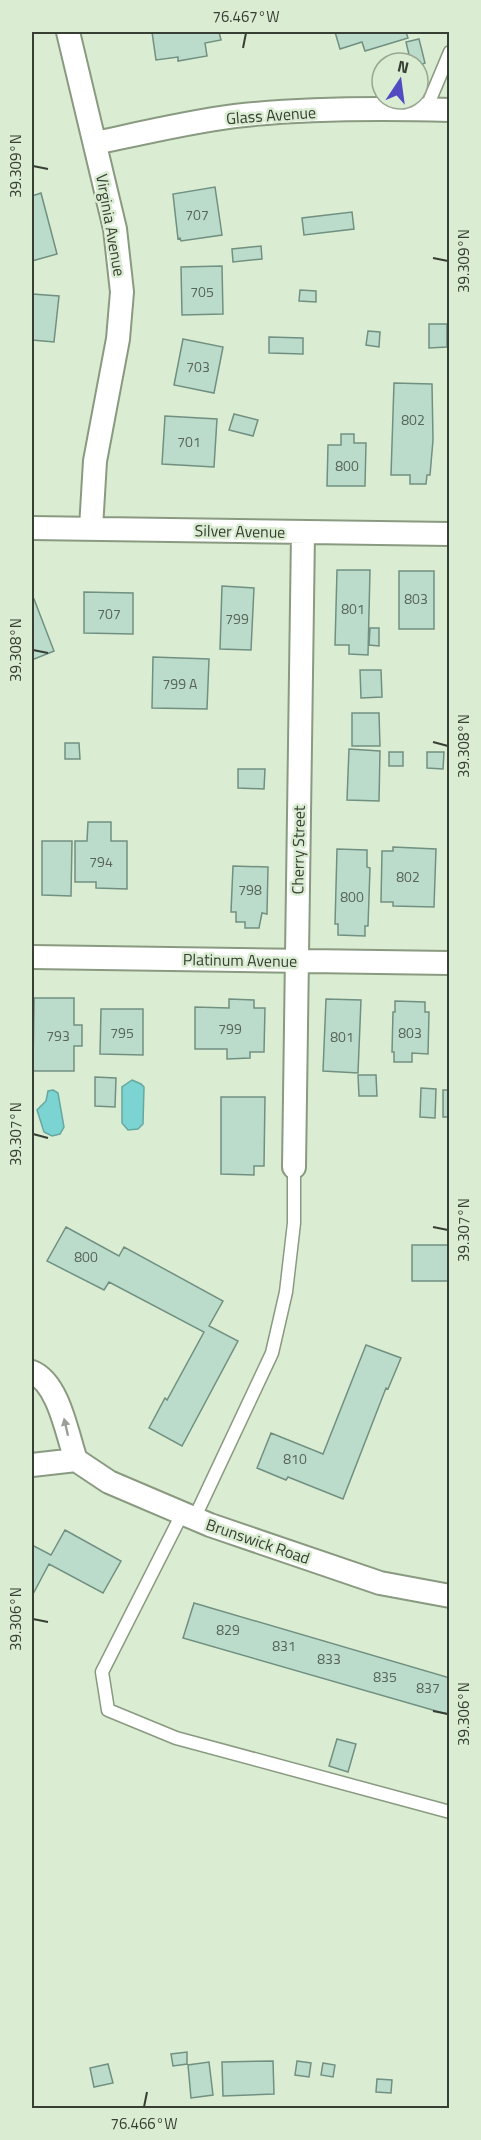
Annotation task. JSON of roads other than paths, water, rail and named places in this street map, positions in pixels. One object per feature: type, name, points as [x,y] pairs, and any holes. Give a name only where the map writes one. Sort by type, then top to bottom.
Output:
[{"type":"street","name":"Virginia Avenue","points":[[68,32],[115,229],[122,292],[118,339],[95,461],[91,528]]},
{"type":"street","name":"Glass Avenue","points":[[430,109],[450,110]]},
{"type":"street","name":"Glass Avenue","points":[[96,143],[178,124],[236,116],[299,111],[370,110]]},
{"type":"street","name":"Silver Avenue","points":[[32,528],[450,534]]},
{"type":"street","name":"Cherry Street","points":[[294,1167],[303,532]]},
{"type":"street","name":"Platinum Avenue","points":[[32,957],[450,963]]},
{"type":"street","points":[[32,1372],[39,1376],[52,1393],[63,1415],[76,1461],[32,1464]]},
{"type":"street","name":"Brunswick Road","points":[[76,1461],[109,1482],[188,1516],[290,1553],[380,1582],[450,1596]]},
{"type":"lane","points":[[430,100],[450,52]]},
{"type":"lane","points":[[294,1167],[294,1223],[285,1292],[272,1353],[188,1516],[102,1672],[108,1710],[176,1738],[450,1812]]},
{"type":"water","points":[[132,1080],[144,1087],[143,1124],[138,1129],[128,1130],[122,1123],[122,1087]]},
{"type":"water","points":[[53,1090],[58,1093],[64,1127],[60,1134],[52,1136],[44,1132],[37,1110],[46,1101],[48,1091]]}]
